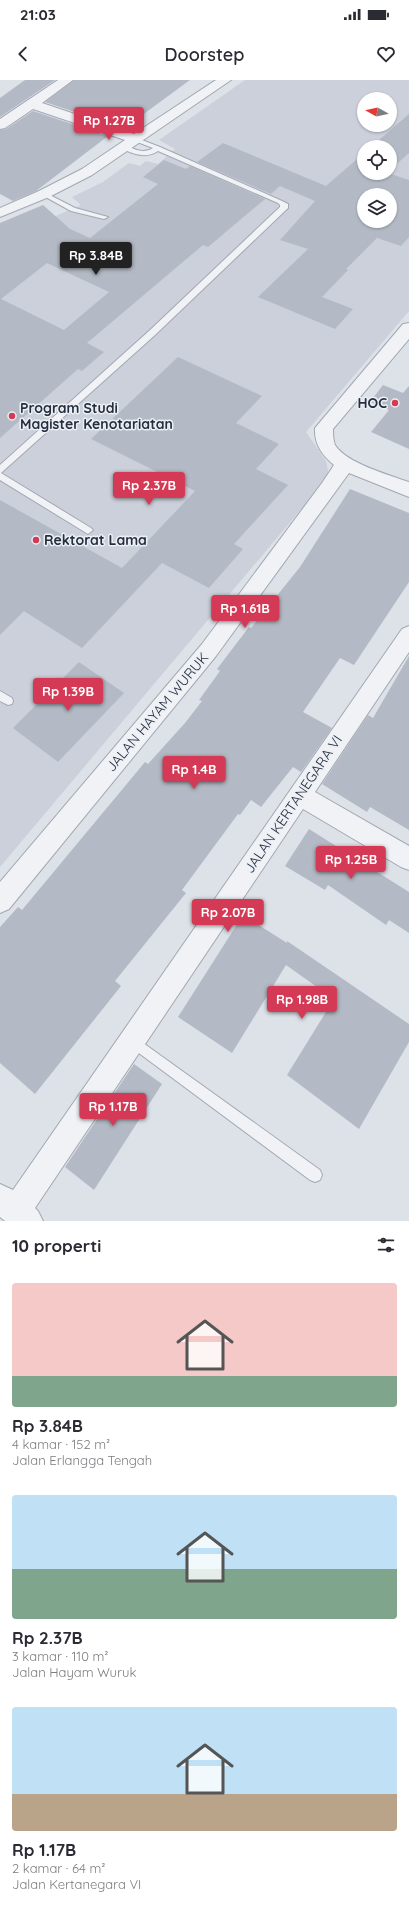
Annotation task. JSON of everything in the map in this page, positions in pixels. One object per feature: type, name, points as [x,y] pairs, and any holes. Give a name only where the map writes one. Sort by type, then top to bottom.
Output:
[{"type":"street","points":[[0,125],[67,80]]},
{"type":"street","points":[[0,213],[44,194],[87,172],[225,80]]},
{"type":"street","points":[[33,104],[129,143]]},
{"type":"street","points":[[409,328],[324,428],[323,438],[330,452],[345,464],[409,490]]},
{"type":"street","name":"JALAN HAYAM WURUK","points":[[0,901],[209,650],[330,488],[345,464]]},
{"type":"street","name":"JALAN KERTANEGARA VI","points":[[15,1210],[409,635]]},
{"type":"street","points":[[300,795],[409,859]]},
{"type":"lane","points":[[129,143],[146,155],[151,154],[158,148]]},
{"type":"lane","points":[[0,470],[152,333],[284,208],[284,204],[280,202],[158,148],[129,143]]},
{"type":"lane","points":[[44,194],[73,210],[104,217]]},
{"type":"lane","points":[[0,476],[88,530]]},
{"type":"lane","points":[[132,1041],[315,1175]]},
{"type":"shaded area","points":[[245,80],[409,80],[409,311],[306,432],[326,461],[329,476],[0,867],[0,240],[81,205],[72,197],[103,182],[129,163],[140,166],[146,161],[158,164],[175,149],[159,140]]},
{"type":"building","points":[[25,80],[55,80],[0,117],[0,98]]},
{"type":"building","points":[[74,80],[190,80],[130,124],[125,122],[119,127],[45,102]]},
{"type":"building","points":[[33,111],[108,136],[36,191],[13,201],[0,194],[0,130],[6,129]]},
{"type":"building","points":[[409,114],[409,153],[397,164],[397,140],[379,140],[388,132],[397,132],[397,124]]},
{"type":"building","points":[[223,143],[326,186],[357,159],[357,180],[397,180],[397,176],[409,180],[409,237],[401,246],[377,238],[346,269],[348,270],[322,297],[353,309],[335,329],[258,297],[308,249],[280,240],[315,201],[280,186],[271,194],[197,162]]},
{"type":"building","points":[[164,160],[186,169],[190,166],[265,199],[208,247],[203,245],[87,343],[104,352],[82,371],[78,369],[0,438],[0,223],[43,205],[70,229],[90,238],[158,184],[143,177]],"holes":[[[47,263],[109,292],[64,330],[1,299]]]},
{"type":"building","points":[[178,357],[262,396],[236,423],[279,444],[256,469],[288,485],[234,544],[243,549],[209,588],[162,563],[82,648],[24,611],[0,635],[0,500],[122,568],[195,491],[91,439]]},
{"type":"building","points":[[383,385],[403,393],[409,386],[409,449],[371,432],[389,410],[370,402]]},
{"type":"building","points":[[350,489],[409,513],[409,582],[354,665],[340,658],[303,712],[332,728],[301,772],[293,767],[261,807],[251,800],[240,815],[238,814],[182,890],[186,893],[115,981],[121,986],[35,1094],[0,1063],[0,927],[18,907],[22,910],[145,762],[148,764],[185,723],[202,701],[199,700],[220,671],[217,669],[249,627],[251,628],[300,567]]},
{"type":"building","points":[[409,656],[409,830],[370,807],[367,812],[322,784],[368,715],[373,718]]},
{"type":"building","points":[[79,662],[124,693],[58,762],[13,728]]},
{"type":"building","points":[[309,829],[409,892],[409,933],[389,920],[386,925],[328,885],[325,890],[285,866]]},
{"type":"building","points":[[243,915],[287,943],[287,941],[409,1024],[409,1042],[359,1129],[287,1075],[334,999],[286,965],[232,1053],[178,1017]]},
{"type":"building","points":[[134,1064],[162,1084],[94,1190],[65,1167]]},
{"type":"place","name":"HOC","points":[[395,403]]},
{"type":"place","name":"Program Studi Magister Kenotariatan","points":[[12,416]]},
{"type":"place","name":"Rektorat Lama","points":[[36,540]]}]
